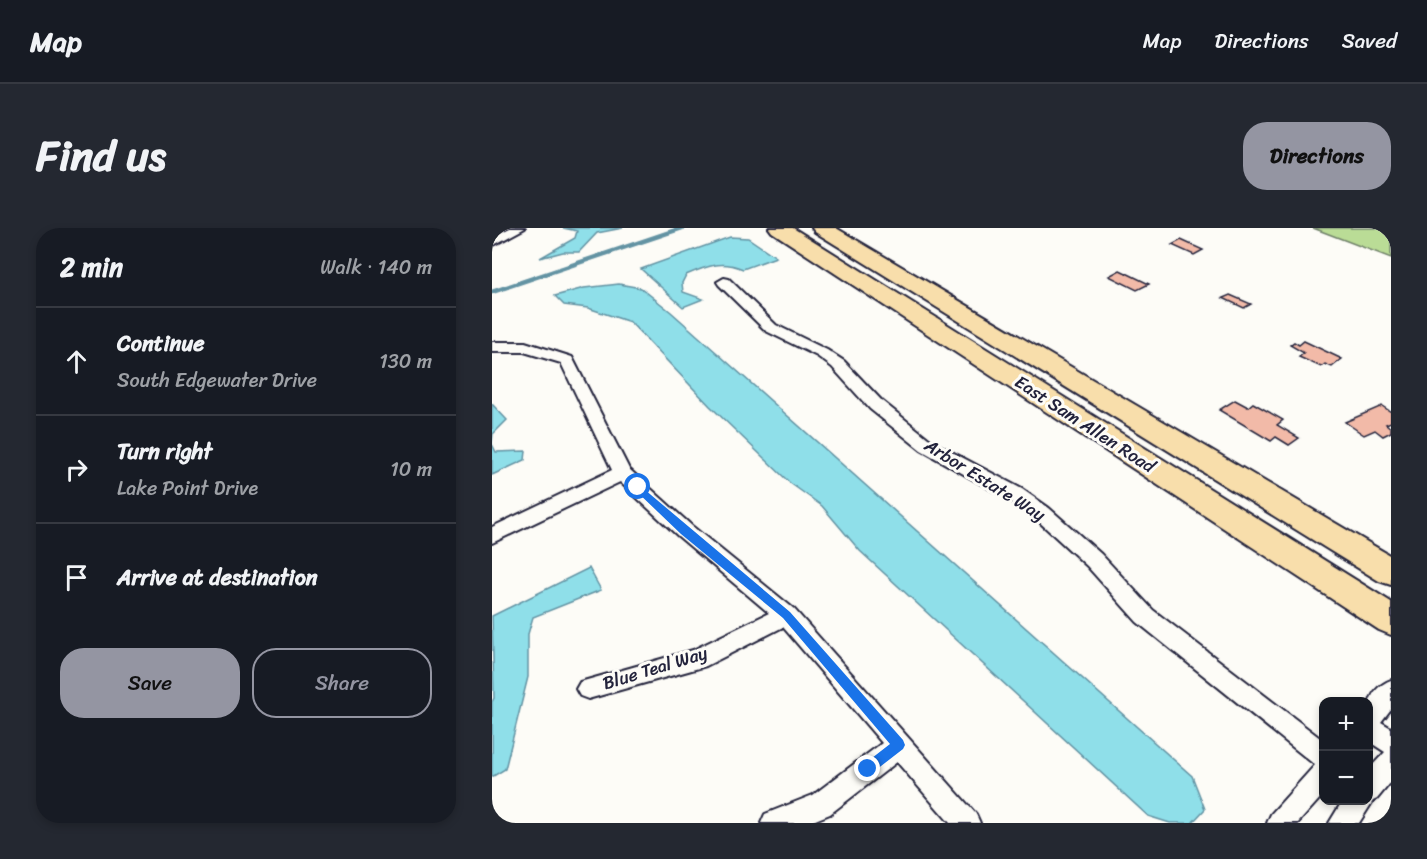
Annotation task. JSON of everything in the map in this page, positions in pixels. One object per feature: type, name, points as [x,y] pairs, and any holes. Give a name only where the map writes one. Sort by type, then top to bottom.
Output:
[{"type":"main road","name":"East Sam Allen Road","points":[[779,228],[1391,620]]},
{"type":"main road","points":[[822,228],[1391,572]]},
{"type":"street","points":[[492,232],[499,228]]},
{"type":"street","points":[[492,242],[519,228]]},
{"type":"street","name":"Arbor Estate Way","points":[[724,282],[771,328],[822,353],[838,364],[876,405],[927,446],[1015,494],[1042,513],[1094,560],[1145,616],[1319,754]]},
{"type":"street","points":[[492,347],[525,346],[567,360],[622,473],[685,531],[786,615],[967,823]]},
{"type":"street","points":[[492,536],[622,473]]},
{"type":"street","name":"Blue Teal Way","points":[[588,689],[698,659],[786,615]]},
{"type":"street","points":[[1373,714],[1391,691]]},
{"type":"street","points":[[1373,730],[1391,743]]},
{"type":"street","points":[[774,823],[821,805],[899,745]]},
{"type":"street","points":[[1373,784],[1391,762]]},
{"type":"street","points":[[1280,823],[1319,779]]},
{"type":"street","points":[[1342,823],[1357,805]]},
{"type":"green space","points":[[1313,228],[1391,228],[1391,258]]},
{"type":"water","points":[[563,228],[623,228],[597,233],[579,252],[563,252],[540,258],[575,238],[577,231]]},
{"type":"water","points":[[730,237],[748,238],[776,257],[743,269],[728,265],[714,265],[686,275],[682,283],[683,292],[703,299],[683,307],[641,269]]},
{"type":"water","points":[[619,284],[641,288],[671,312],[1192,776],[1205,809],[1192,823],[1170,823],[1148,816],[860,551],[822,506],[790,483],[710,406],[630,322],[588,308],[564,305],[555,296],[584,288]]},
{"type":"water","points":[[492,404],[507,420],[493,434],[492,444]]},
{"type":"water","points":[[492,444],[496,452],[526,451],[525,460],[492,475]]},
{"type":"water","points":[[589,568],[601,590],[533,617],[528,634],[528,677],[505,769],[492,777],[492,702],[494,698],[492,616]]},
{"type":"building","points":[[1181,240],[1203,250],[1194,255],[1172,245]]},
{"type":"building","points":[[1120,270],[1149,284],[1137,290],[1109,276]]},
{"type":"building","points":[[1230,295],[1251,304],[1244,308],[1223,298]]},
{"type":"building","points":[[1304,341],[1342,359],[1332,367],[1325,364],[1321,367],[1299,357],[1304,353],[1290,345],[1294,342],[1299,345]]},
{"type":"building","points":[[1235,400],[1248,407],[1253,403],[1283,420],[1277,425],[1299,438],[1289,445],[1276,437],[1271,441],[1219,410]]},
{"type":"building","points":[[1382,406],[1391,412],[1391,422],[1386,424],[1391,428],[1391,432],[1383,436],[1375,430],[1364,435],[1345,422]]},
{"type":"waterway","points":[[492,292],[682,228]]},
{"type":"route","points":[[638,487],[685,531],[786,615],[899,745],[868,769]]}]
